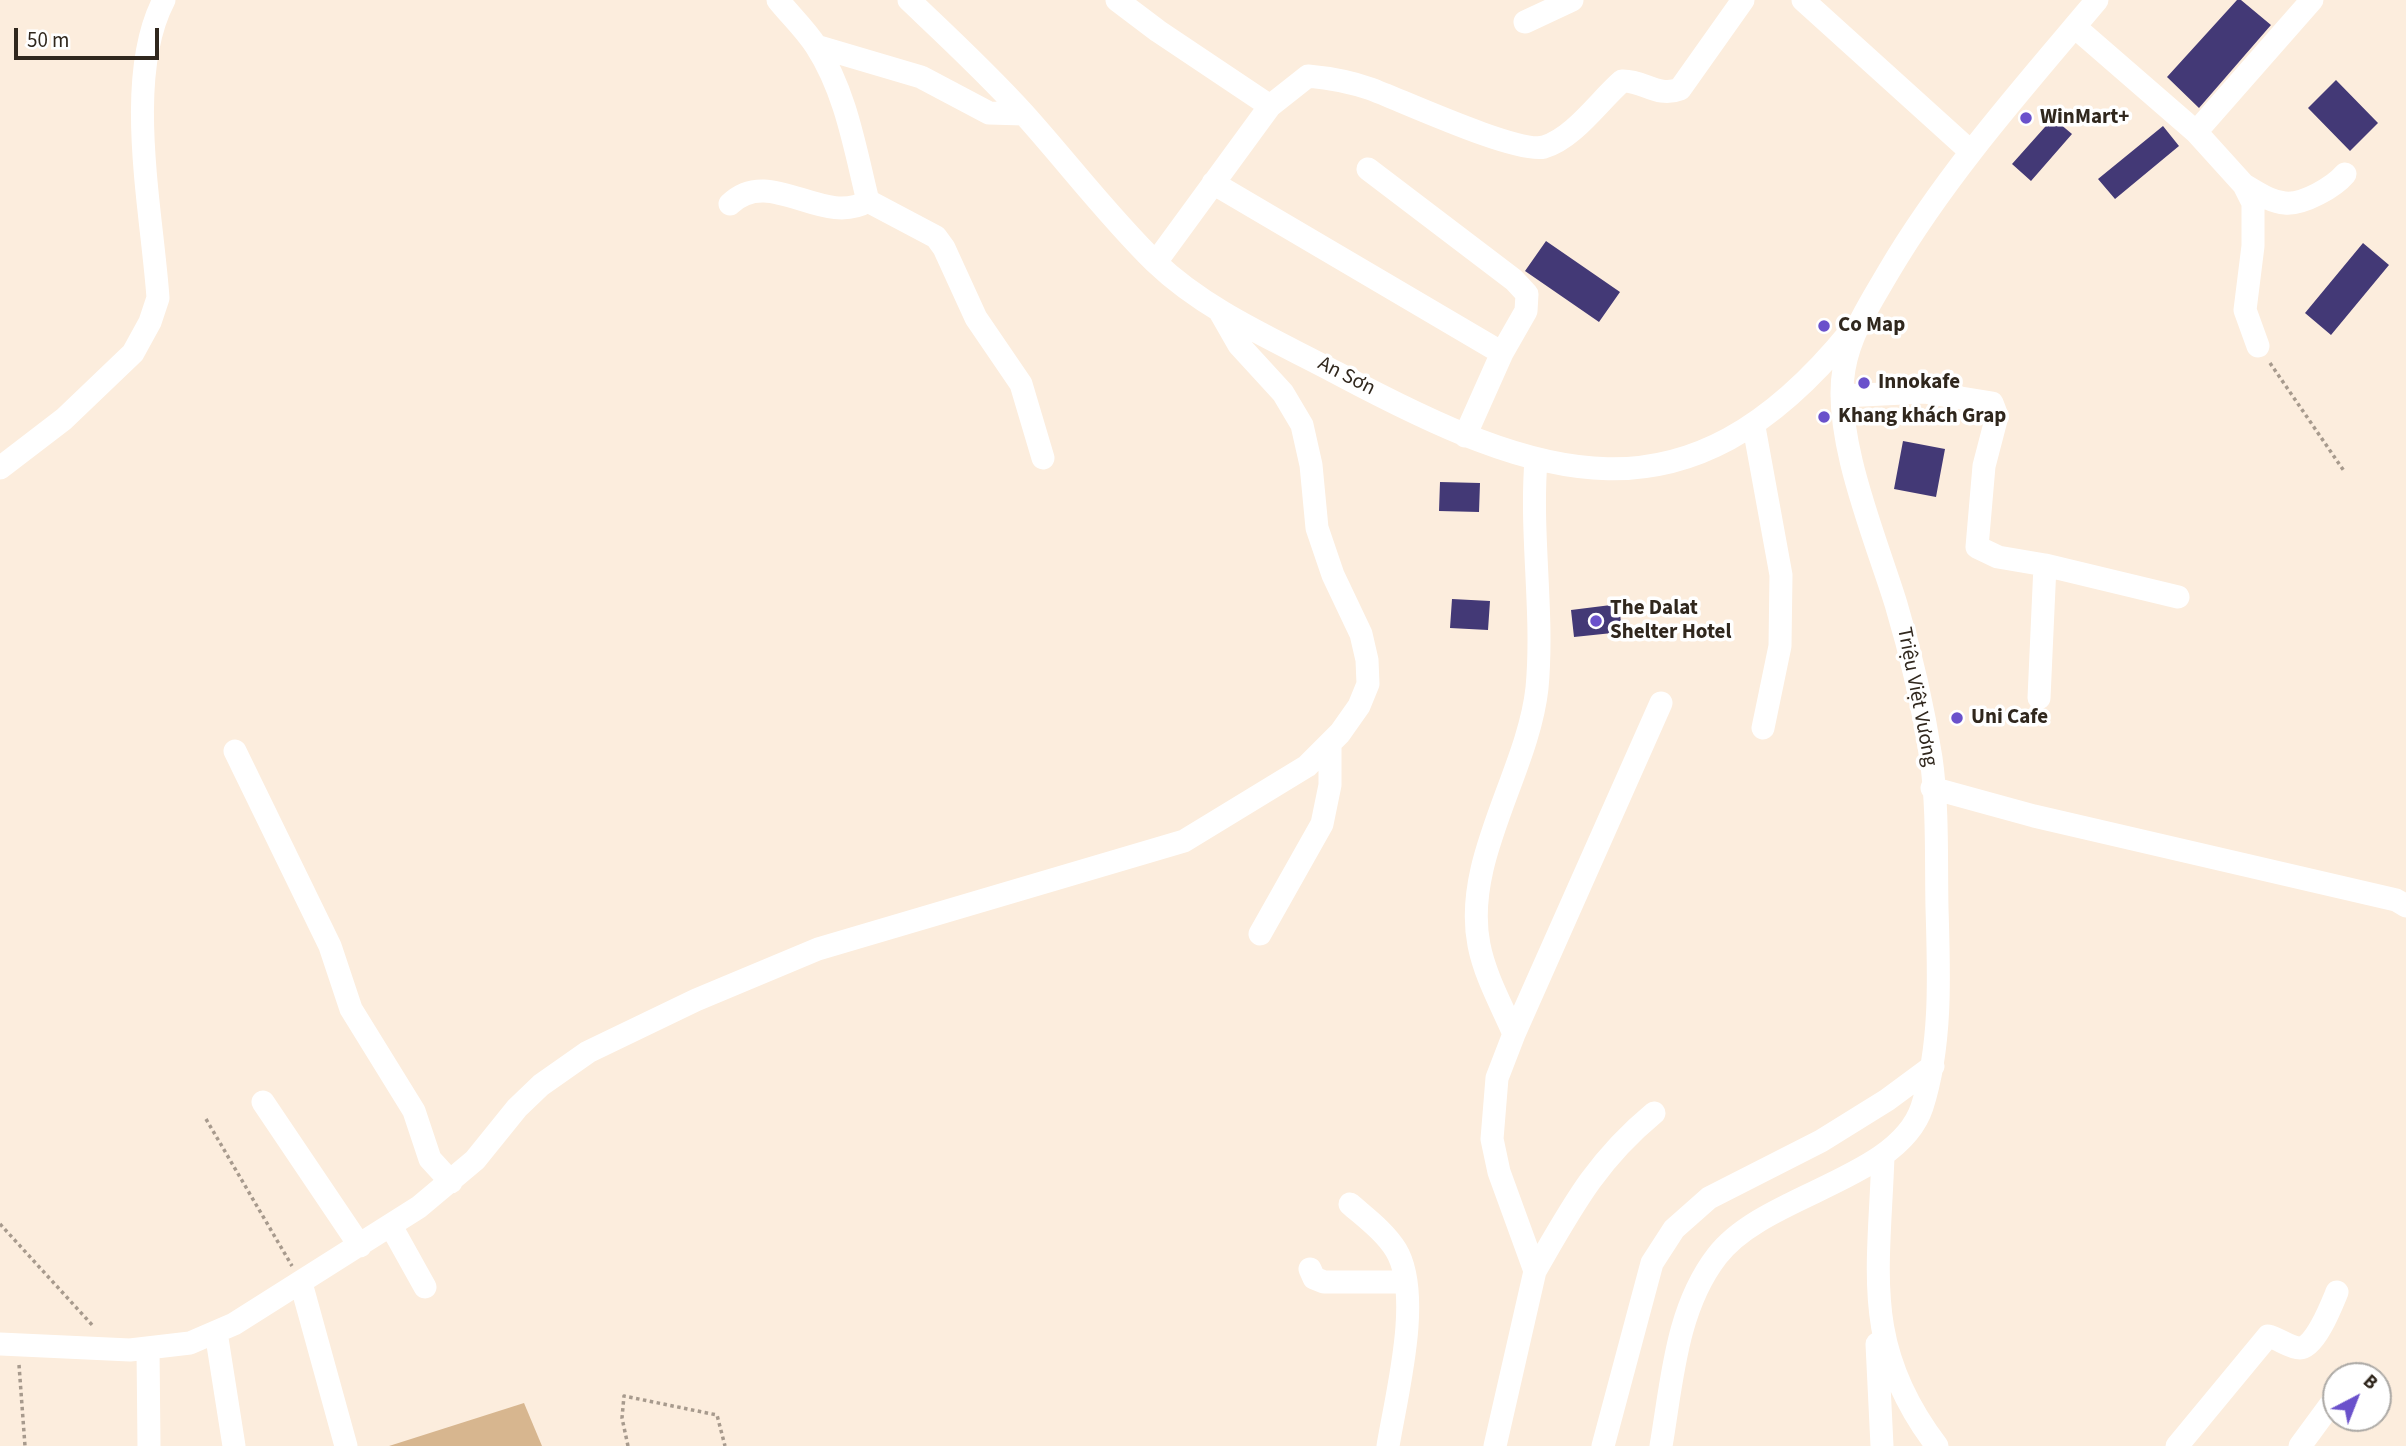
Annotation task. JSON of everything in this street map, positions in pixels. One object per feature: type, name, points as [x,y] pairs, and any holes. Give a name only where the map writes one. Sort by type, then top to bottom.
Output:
[{"type":"street","points":[[0,467],[64,419],[133,353],[150,322],[159,298],[143,128],[145,62],[150,34],[164,0]]},
{"type":"street","points":[[778,0],[816,46],[844,104],[868,201],[936,237],[944,248],[976,318],[1021,384],[1043,458]]},
{"type":"street","name":"An Sơn","points":[[909,0],[1024,114],[1156,262],[1219,310],[1465,436],[1536,460],[1592,469],[1656,466],[1686,459],[1754,427],[1803,386],[1859,322]]},
{"type":"street","points":[[1117,0],[1270,106]]},
{"type":"street","points":[[1525,22],[1572,0]]},
{"type":"street","points":[[1156,262],[1270,106],[1308,76],[1335,79],[1371,89],[1422,112],[1528,147],[1541,148],[1564,137],[1622,81],[1630,81],[1653,91],[1669,93],[1680,89],[1743,0]]},
{"type":"street","points":[[1803,0],[1970,151]]},
{"type":"street","name":"Triệu Việt Vương","points":[[1661,1446],[1679,1342],[1702,1278],[1713,1260],[1735,1236],[1756,1221],[1883,1156],[1920,1112],[1933,1066],[1939,963],[1932,788],[1921,704],[1899,614],[1849,450],[1842,397],[1843,372],[1859,322],[1904,245],[1970,151],[2097,0]]},
{"type":"street","points":[[2196,132],[2312,0]]},
{"type":"street","points":[[2075,27],[2196,132],[2244,185],[2253,204],[2253,235],[2245,310],[2258,346]]},
{"type":"street","points":[[816,46],[921,77],[989,113],[1024,114]]},
{"type":"street","points":[[1368,169],[1514,280],[1527,294],[1526,311],[1502,353],[1465,436]]},
{"type":"street","points":[[2244,185],[2271,200],[2288,204],[2336,184],[2345,174]]},
{"type":"street","points":[[1213,183],[1502,353]]},
{"type":"street","points":[[730,204],[746,191],[755,190],[770,191],[828,209],[857,208],[868,201]]},
{"type":"street","points":[[9,1345],[118,1350],[190,1343],[216,1332],[360,1246],[451,1182],[475,1160],[517,1108],[541,1085],[588,1052],[640,1026],[818,950],[1184,841],[1285,782],[1307,766],[1331,744],[1359,706],[1368,684],[1367,660],[1361,634],[1333,575],[1317,528],[1311,465],[1302,425],[1283,393],[1239,345],[1219,310]]},
{"type":"street","points":[[1842,397],[1924,392],[1992,403],[1997,416],[1983,466],[1977,547],[1998,557],[2045,565],[2178,597]]},
{"type":"street","points":[[1754,427],[1781,575],[1780,646],[1763,728]]},
{"type":"street","points":[[1514,1034],[1486,967],[1476,920],[1483,869],[1528,730],[1536,691],[1538,660],[1533,500],[1536,460]]},
{"type":"street","points":[[2039,698],[2045,565]]},
{"type":"street","points":[[1535,1271],[1502,1181],[1492,1139],[1497,1078],[1661,703]]},
{"type":"street","points":[[1260,934],[1322,824],[1330,785],[1331,744]]},
{"type":"street","points":[[234,751],[330,946],[351,1009],[414,1111],[430,1159],[451,1182]]},
{"type":"street","points":[[1932,788],[2034,816],[2396,900],[2406,906]]},
{"type":"street","points":[[1602,1446],[1652,1262],[1674,1229],[1709,1198],[1821,1142],[1887,1100],[1933,1066]]},
{"type":"street","points":[[262,1102],[360,1246]]},
{"type":"street","points":[[1495,1446],[1535,1271],[1584,1186],[1608,1154],[1654,1113]]},
{"type":"street","points":[[1882,1446],[1878,1417],[1883,1156]]},
{"type":"street","points":[[1350,1204],[1390,1241],[1398,1253],[1405,1282],[1405,1331],[1388,1446]]},
{"type":"street","points":[[391,1226],[425,1287]]},
{"type":"street","points":[[1310,1269],[1314,1278],[1324,1282],[1405,1282]]},
{"type":"street","points":[[301,1283],[346,1446]]},
{"type":"street","points":[[2177,1446],[2268,1336],[2299,1348],[2308,1345],[2320,1329],[2337,1292]]},
{"type":"street","points":[[1879,1318],[1896,1381],[1913,1414],[1937,1446]]},
{"type":"street","points":[[216,1332],[234,1446]]},
{"type":"street","points":[[148,1348],[149,1446]]},
{"type":"street","points":[[2300,1446],[2322,1415]]},
{"type":"path","points":[[2258,346],[2344,471]]},
{"type":"path","points":[[206,1119],[301,1283]]},
{"type":"path","points":[[0,1224],[76,1310],[118,1350]]},
{"type":"path","points":[[9,1345],[25,1446]]},
{"type":"path","points":[[628,1446],[622,1419],[624,1396],[717,1415],[725,1446]]},
{"type":"shaded area","points":[[524,1403],[542,1446],[389,1446]]},
{"type":"building","points":[[2237,0],[2241,0],[2271,25],[2199,108],[2167,77]]},
{"type":"building","points":[[2336,80],[2378,123],[2350,151],[2308,108]]},
{"type":"building","points":[[2053,118],[2072,134],[2031,181],[2012,164]]},
{"type":"building","points":[[2163,126],[2179,146],[2115,199],[2098,179]]},
{"type":"building","points":[[1546,241],[1620,292],[1599,322],[1525,271]]},
{"type":"building","points":[[2363,243],[2389,265],[2331,335],[2305,313]]},
{"type":"building","points":[[1903,441],[1945,449],[1936,497],[1894,489]]},
{"type":"building","points":[[1440,482],[1480,483],[1479,512],[1439,511]]},
{"type":"building","points":[[1452,599],[1490,601],[1488,630],[1450,628]]},
{"type":"building","name":"The Dalat Shelter Hotel","points":[[1619,604],[1622,632],[1574,637],[1571,610]]},
{"type":"place","name":"WinMart+","points":[[2026,118]]},
{"type":"place","name":"Co Map","points":[[1824,326]]},
{"type":"place","name":"Innokafe","points":[[1864,383]]},
{"type":"place","name":"Khang khách Grap","points":[[1824,417]]},
{"type":"place","name":"The Dalat Shelter Hotel","points":[[1596,621]]},
{"type":"place","name":"Uni Cafe","points":[[1957,718]]}]
